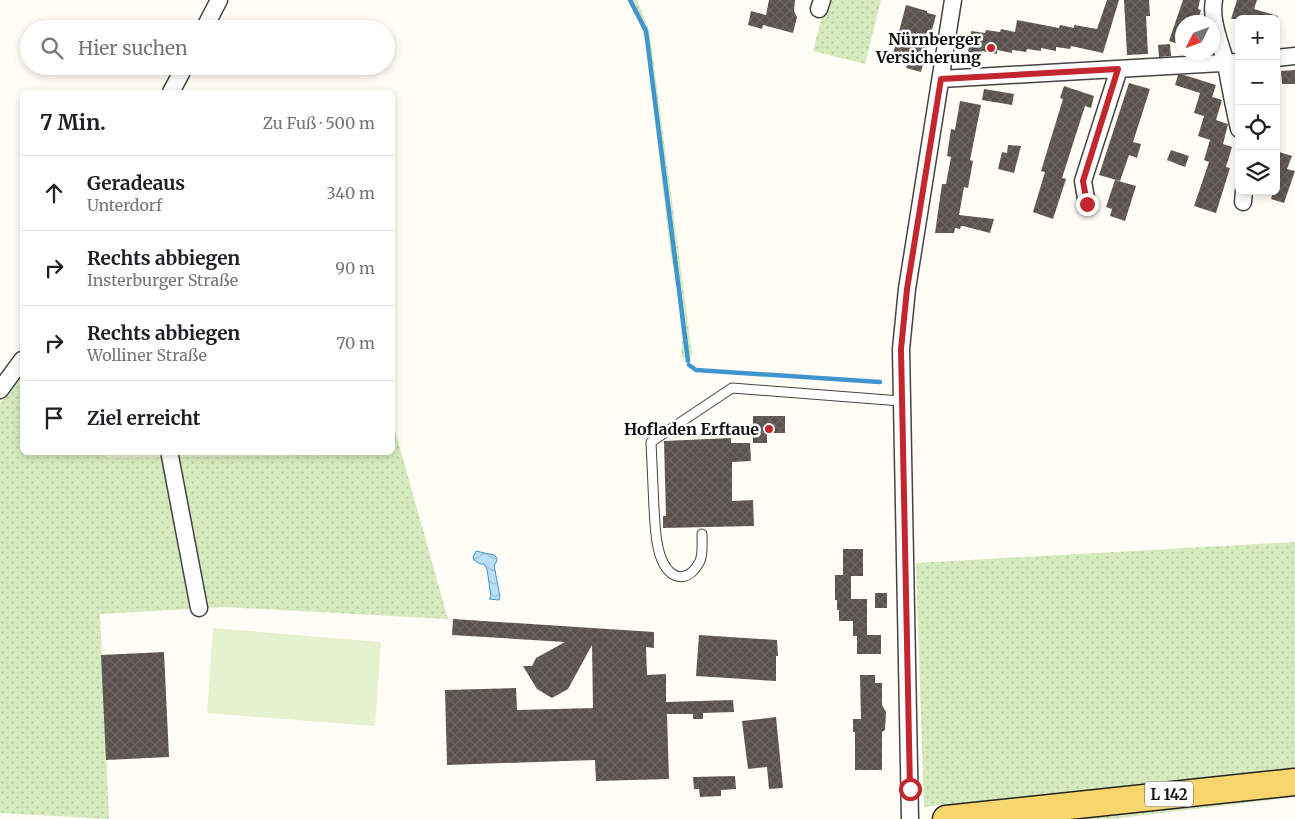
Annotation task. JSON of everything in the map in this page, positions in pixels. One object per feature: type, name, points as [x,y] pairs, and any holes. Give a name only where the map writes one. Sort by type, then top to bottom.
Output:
[{"type":"main road","name":"L 142","points":[[946,819],[1295,782]]},
{"type":"street","points":[[209,20],[219,0]]},
{"type":"street","points":[[910,819],[901,349],[904,307],[953,0]]},
{"type":"street","points":[[1214,0],[1214,18],[1232,62],[1236,105]]},
{"type":"street","points":[[1280,58],[1295,56]]},
{"type":"street","points":[[941,79],[1232,62]]},
{"type":"street","points":[[1087,204],[1083,181],[1118,69]]},
{"type":"street","points":[[172,90],[180,75]]},
{"type":"street","points":[[0,390],[20,363]]},
{"type":"street","points":[[170,456],[199,608]]},
{"type":"lane","points":[[702,534],[701,559],[695,568],[688,574],[679,577],[673,575],[660,555],[656,529],[651,442],[699,409],[732,388],[901,401]]},
{"type":"green space","points":[[628,0],[637,0],[648,27],[651,42],[692,354],[689,359],[681,357],[679,298],[670,250],[646,44],[642,29]]},
{"type":"green space","points":[[826,0],[881,0],[865,64],[813,51]]},
{"type":"green space","points":[[20,377],[20,455],[395,455],[395,430],[448,619],[224,607],[100,614],[109,819],[0,813],[0,404]]},
{"type":"green space","points":[[106,455],[332,455],[107,458]]},
{"type":"green space","points":[[1295,542],[1295,771],[924,807],[916,563]]},
{"type":"green space","points":[[213,628],[381,642],[375,726],[207,713]]},
{"type":"green space","points":[[1295,789],[1295,797],[1112,819],[1054,819]]},
{"type":"water","points":[[476,551],[494,555],[497,558],[494,565],[499,600],[489,599],[491,597],[487,569],[484,564],[474,560],[473,557]]},
{"type":"building","points":[[769,0],[795,0],[794,11],[797,17],[793,33],[763,25],[762,29],[748,25],[751,11],[766,15]]},
{"type":"building","points":[[1107,0],[1119,0],[1103,53],[1071,46],[1070,49],[1056,47],[1056,51],[1041,48],[1041,51],[1027,49],[1026,52],[1012,50],[1012,53],[997,50],[997,54],[982,51],[982,54],[968,52],[971,31],[985,33],[986,30],[1000,32],[1001,29],[1015,32],[1017,20],[1059,28],[1060,25],[1074,28],[1074,25],[1097,29]]},
{"type":"building","points":[[1124,0],[1149,0],[1150,16],[1146,16],[1148,54],[1127,55]]},
{"type":"building","points":[[1183,0],[1200,0],[1198,9],[1201,10],[1199,15],[1178,15]]},
{"type":"building","points":[[1237,0],[1257,0],[1254,9],[1275,15],[1235,15],[1235,19],[1231,19]]},
{"type":"building","points":[[906,5],[936,15],[921,72],[906,68],[908,62],[892,58]]},
{"type":"building","points":[[1175,23],[1175,43],[1169,41]]},
{"type":"building","points":[[1170,44],[1171,56],[1159,57],[1158,45]]},
{"type":"building","points":[[1295,70],[1295,84],[1282,84],[1281,71]]},
{"type":"building","points":[[1178,75],[1184,75],[1216,85],[1212,97],[1222,100],[1216,120],[1228,124],[1223,144],[1232,147],[1226,167],[1230,168],[1216,213],[1194,206],[1209,162],[1204,160],[1210,140],[1198,136],[1204,116],[1194,113],[1200,93],[1175,85]]},
{"type":"building","points":[[1129,83],[1150,89],[1133,142],[1141,144],[1137,158],[1129,155],[1120,181],[1099,175]]},
{"type":"building","points":[[1064,86],[1094,96],[1091,108],[1085,106],[1062,178],[1066,179],[1053,219],[1033,212],[1045,172],[1041,171],[1063,99],[1060,98]]},
{"type":"building","points":[[984,89],[1014,94],[1012,105],[982,100]]},
{"type":"building","points":[[960,101],[981,105],[970,160],[973,161],[968,188],[964,187],[959,215],[994,219],[990,233],[961,226],[960,229],[955,228],[954,233],[935,233],[942,184],[946,184],[951,157],[947,156],[951,129],[955,130]]},
{"type":"building","points":[[1008,145],[1021,146],[1014,173],[998,169],[1002,152],[1007,153]]},
{"type":"building","points":[[1171,150],[1189,156],[1185,167],[1167,160]]},
{"type":"building","points":[[1280,152],[1292,156],[1287,169],[1295,171],[1284,203],[1271,199],[1272,195],[1280,195]]},
{"type":"building","points":[[1115,180],[1136,186],[1125,221],[1110,216],[1112,209],[1106,207]]},
{"type":"building","name":"Hofladen Erftaue","points":[[753,416],[785,416],[785,433],[767,433],[767,443],[753,443]]},
{"type":"building","points":[[731,438],[731,443],[750,443],[751,461],[732,462],[732,501],[753,500],[754,526],[663,528],[663,516],[666,516],[664,441]]},
{"type":"building","points":[[843,549],[863,549],[863,576],[851,576],[851,599],[867,599],[867,635],[881,635],[881,654],[857,654],[857,636],[853,636],[853,621],[839,621],[839,610],[837,610],[837,600],[835,600],[835,575],[843,575]]},
{"type":"building","points":[[875,593],[887,593],[887,608],[875,608]]},
{"type":"building","points":[[453,619],[654,632],[654,648],[646,647],[647,675],[666,674],[666,702],[733,700],[734,712],[703,713],[703,719],[693,719],[693,714],[667,714],[669,779],[596,781],[595,760],[447,765],[445,690],[516,688],[517,710],[593,708],[592,645],[568,689],[552,698],[537,689],[523,666],[532,666],[536,658],[565,642],[452,635]]},
{"type":"building","points":[[699,635],[777,640],[776,681],[696,676]]},
{"type":"building","points":[[164,652],[169,757],[106,760],[101,655]]},
{"type":"building","points":[[860,675],[875,675],[875,683],[882,683],[882,705],[886,712],[885,730],[882,732],[882,770],[855,770],[853,719],[861,719]]},
{"type":"building","points":[[776,717],[783,788],[769,789],[767,767],[748,769],[742,721]]},
{"type":"building","points":[[735,776],[736,789],[721,790],[721,796],[700,797],[699,789],[694,789],[693,777]]},
{"type":"waterway","points":[[630,0],[646,31],[688,361]]},
{"type":"waterway","points":[[689,365],[696,370],[880,382]]},
{"type":"place","name":"Nürnberger Versicherung","points":[[991,48]]},
{"type":"place","name":"Hofladen Erftaue","points":[[769,429]]},
{"type":"route","points":[[910,789],[901,349],[904,307],[941,79],[1118,69],[1083,181],[1087,204]]}]
